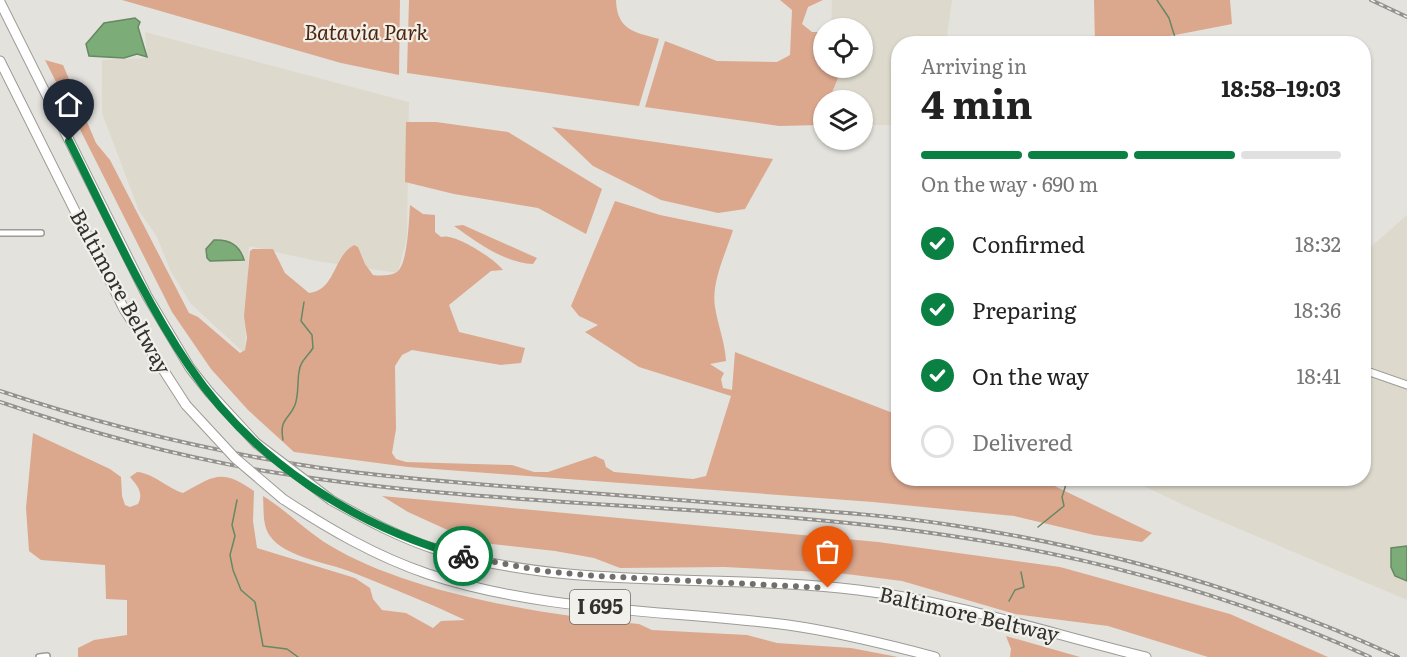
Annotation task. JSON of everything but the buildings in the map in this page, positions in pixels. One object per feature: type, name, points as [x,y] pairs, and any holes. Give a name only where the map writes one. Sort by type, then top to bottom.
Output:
[{"type":"highway","name":"Baltimore Beltway","points":[[0,2],[147,296],[190,368],[256,443],[331,500],[412,541],[469,558],[597,576],[856,590],[933,603],[1146,657]]},
{"type":"highway","name":"Baltimore Beltway","points":[[0,61],[124,309],[147,348],[186,405],[235,458],[283,499],[368,549],[396,562],[461,584],[501,593],[592,606],[822,630],[935,657]]},
{"type":"highway","points":[[1065,637],[1137,657]]},
{"type":"street","points":[[0,233],[41,233]]},
{"type":"street","points":[[1371,372],[1407,385]]},
{"type":"street","points":[[39,657],[47,656]]},
{"type":"shaded area","points":[[832,0],[952,0],[947,36],[891,36],[891,125],[873,125],[873,90],[833,90],[838,78],[873,78],[873,18],[831,18]]},
{"type":"shaded area","points":[[135,18],[140,22],[138,27],[147,57],[137,54],[124,58],[89,56],[86,44],[104,23]]},
{"type":"shaded area","points":[[145,32],[409,102],[407,237],[398,273],[316,261],[249,246],[245,354],[191,304],[171,272],[156,235],[139,211],[102,113],[102,60],[147,58]]},
{"type":"shaded area","points":[[1407,215],[1407,600],[1192,509],[1144,486],[1371,486],[1371,247]]},
{"type":"shaded area","points":[[214,240],[234,244],[244,260],[210,261],[207,258],[206,249]]},
{"type":"shaded area","points":[[1407,546],[1407,581],[1395,576],[1391,567],[1391,548]]},
{"type":"green space","name":"Batavia Park","points":[[122,0],[400,0],[399,75],[341,63]]},
{"type":"green space","points":[[409,0],[616,0],[617,10],[623,24],[635,31],[659,39],[639,106],[407,73]]},
{"type":"green space","points":[[780,0],[823,0],[808,7],[802,24],[813,32],[813,78],[838,78],[833,90],[813,90],[813,125],[779,126],[645,107],[665,41],[717,61],[777,62],[790,55],[792,10]]},
{"type":"green space","points":[[1094,0],[1230,0],[1232,24],[1170,36],[1095,36]]},
{"type":"green space","points":[[45,60],[63,65],[96,143],[110,160],[189,313],[198,317],[240,353],[245,350],[247,338],[244,316],[250,251],[253,249],[273,249],[285,273],[309,293],[318,291],[324,286],[347,250],[354,245],[358,247],[365,264],[373,275],[392,274],[397,272],[404,260],[410,205],[423,214],[435,215],[435,232],[441,237],[455,238],[464,242],[499,265],[503,270],[491,271],[449,305],[459,332],[525,348],[521,363],[501,365],[412,350],[402,355],[395,366],[396,429],[392,453],[396,459],[406,462],[512,465],[534,472],[548,472],[595,456],[604,460],[606,467],[614,472],[693,479],[706,476],[731,396],[639,367],[585,332],[598,325],[579,316],[571,306],[615,201],[660,215],[733,230],[717,278],[714,297],[726,361],[710,364],[724,373],[721,379],[723,388],[732,390],[735,352],[891,412],[891,486],[1055,486],[1152,533],[1142,542],[1094,535],[1014,516],[873,502],[408,467],[294,452],[248,410],[211,369],[172,312]]},
{"type":"green space","points":[[406,122],[436,122],[508,132],[602,189],[586,234],[538,208],[454,194],[405,182]]},
{"type":"green space","points":[[552,127],[773,159],[745,209],[718,213],[661,200],[593,166]]},
{"type":"green space","points":[[463,225],[537,258],[533,264],[501,256],[454,226]]},
{"type":"green space","points":[[33,433],[110,469],[121,477],[122,496],[125,505],[130,507],[138,504],[140,500],[139,489],[130,477],[137,472],[149,475],[183,493],[210,479],[225,477],[233,479],[254,491],[253,521],[257,548],[355,578],[370,588],[373,599],[382,610],[406,613],[433,628],[441,621],[465,620],[344,569],[286,550],[267,532],[263,496],[329,545],[362,562],[399,577],[479,600],[563,615],[639,624],[652,630],[747,635],[777,643],[851,648],[898,657],[78,657],[78,648],[94,640],[127,635],[127,600],[106,599],[105,565],[41,560],[29,551],[26,508]]},
{"type":"green space","points":[[382,496],[878,542],[1060,567],[1230,614],[1328,657],[1208,657],[1108,626],[1015,614],[902,581],[838,573],[724,567],[620,568],[594,558],[555,551],[474,542],[408,512]]},
{"type":"green space","points":[[1006,636],[1080,657],[1010,657],[1011,649]]},
{"type":"waterway","points":[[1157,0],[1169,18],[1175,36]]},
{"type":"waterway","points":[[283,440],[282,427],[296,401],[300,368],[313,348],[312,335],[301,321],[304,302]]},
{"type":"waterway","points":[[1038,527],[1064,506],[1062,497],[1065,486]]},
{"type":"waterway","points":[[237,500],[232,525],[235,536],[230,555],[233,570],[241,590],[255,602],[263,646],[287,649],[298,657]]},
{"type":"waterway","points":[[1009,601],[1015,590],[1024,587],[1021,572]]},
{"type":"railway","points":[[1371,0],[1407,17]]},
{"type":"railway","points":[[0,391],[79,416],[159,437],[280,462],[321,468],[442,481],[866,515],[930,522],[1067,546],[1179,575],[1235,593],[1290,612],[1398,657]]},
{"type":"railway","points":[[0,402],[64,423],[161,450],[259,470],[430,492],[860,524],[945,535],[1054,554],[1215,597],[1268,615],[1370,657]]},
{"type":"way so far","points":[[463,556],[543,571],[597,576],[828,588]]},
{"type":"route","points":[[69,141],[138,279],[170,336],[190,368],[231,417],[256,443],[281,464],[331,500],[412,541],[463,556]]}]
